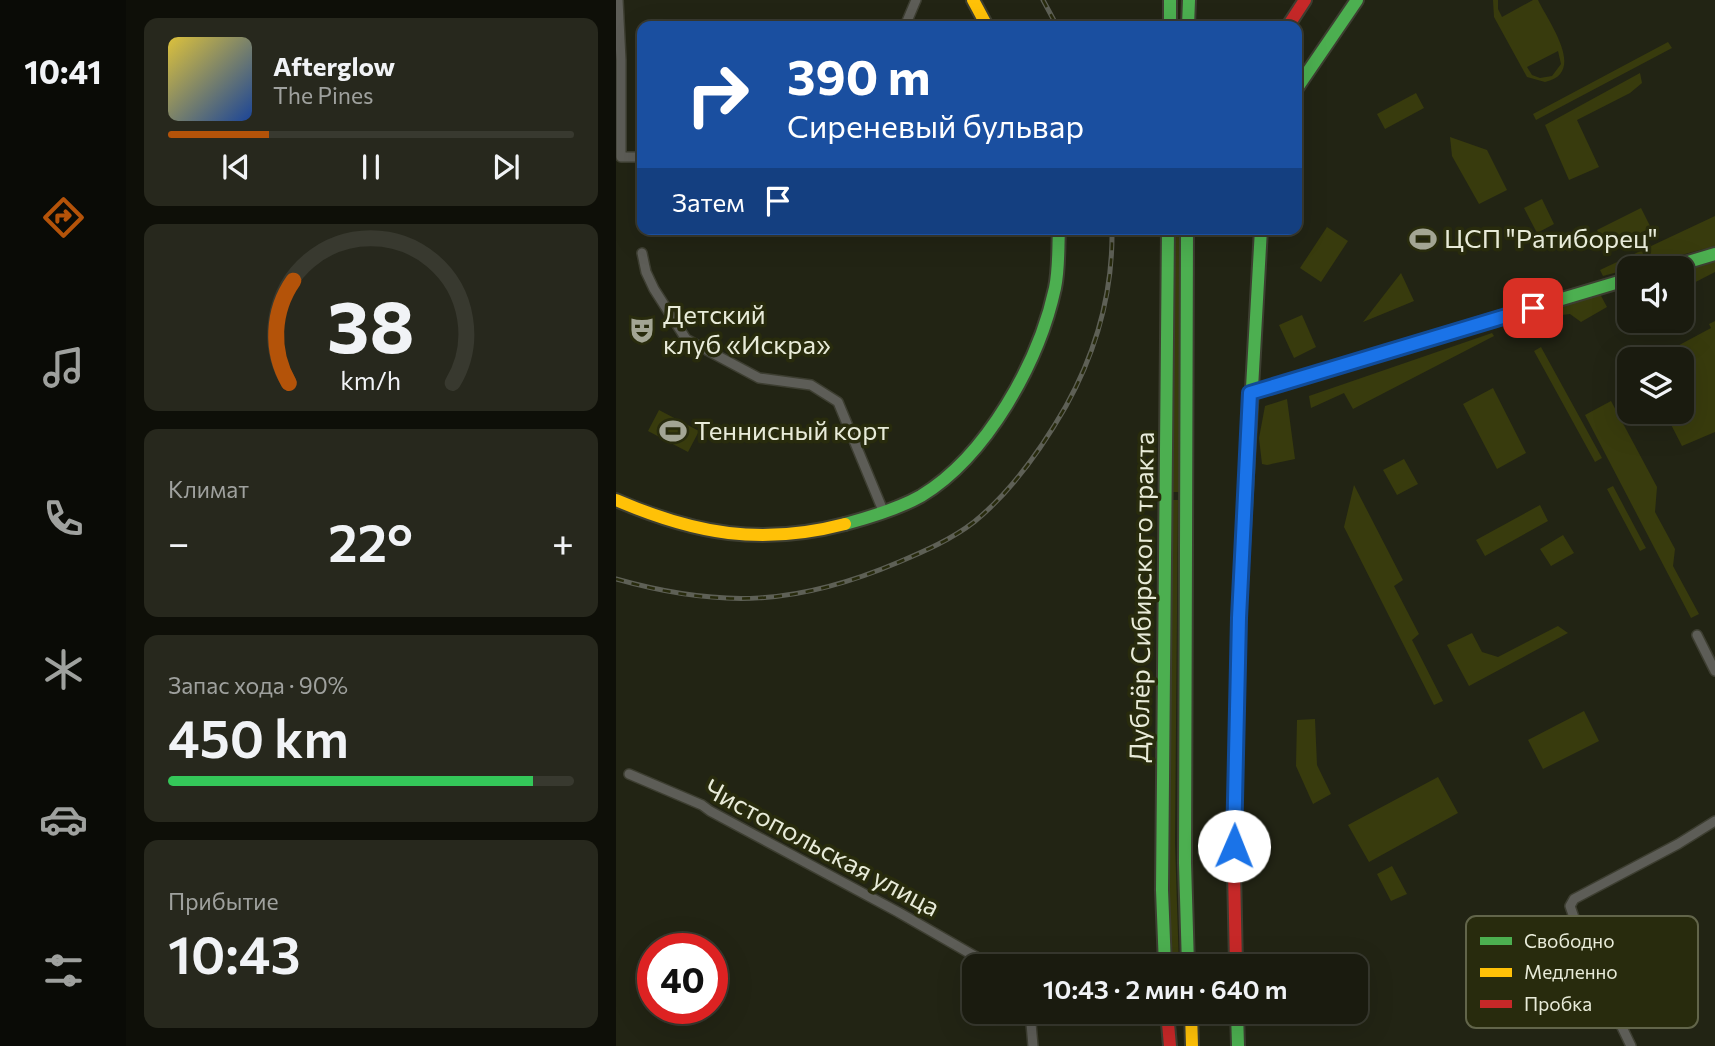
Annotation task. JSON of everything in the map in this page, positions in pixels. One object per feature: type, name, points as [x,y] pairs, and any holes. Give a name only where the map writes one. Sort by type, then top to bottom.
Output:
[{"type":"street","points":[[618,0],[621,157],[637,157]]},
{"type":"street","points":[[907,21],[916,0]]},
{"type":"street","points":[[973,0],[984,21]]},
{"type":"street","points":[[1170,0],[1170,21]]},
{"type":"street","points":[[1188,21],[1189,0]]},
{"type":"street","points":[[1291,21],[1305,0]]},
{"type":"street","points":[[1302,81],[1357,0]]},
{"type":"street","points":[[616,500],[708,532],[753,538],[808,533],[884,513],[926,493],[987,435],[1013,398],[1038,343],[1056,283],[1059,235]]},
{"type":"street","name":"Дублёр Сибирского тракта","points":[[1165,954],[1163,811],[1168,235]]},
{"type":"street","name":"Дублёр Сибирского тракта","points":[[1187,235],[1185,863],[1188,954]]},
{"type":"street","name":"Дублёр Сибирского тракта","points":[[1187,313],[1196,235]]},
{"type":"street","points":[[1236,954],[1234,871],[1239,632],[1261,235]]},
{"type":"street","points":[[642,253],[646,272],[654,289],[686,339],[759,378],[811,385],[838,402],[884,513]]},
{"type":"street","points":[[1694,260],[1715,254]]},
{"type":"street","points":[[1250,393],[1617,283]]},
{"type":"street","points":[[1697,635],[1715,671]]},
{"type":"street","name":"Чистопольская улица","points":[[629,774],[702,805],[971,954]]},
{"type":"street","points":[[1572,916],[1570,910],[1572,901],[1715,821]]},
{"type":"street","points":[[1031,1024],[1033,1046]]},
{"type":"street","points":[[1167,1024],[1168,1046]]},
{"type":"street","points":[[1192,1024],[1192,1046]]},
{"type":"street","points":[[1194,1024],[1198,1046]]},
{"type":"street","points":[[1237,1024],[1238,1046]]},
{"type":"street","points":[[1623,1028],[1631,1046]]},
{"type":"green space","points":[[1493,0],[1498,0],[1502,17],[1533,0],[1538,0],[1556,34],[1564,58],[1563,69],[1557,77],[1545,82],[1527,77],[1494,17]],"holes":[[[1558,51],[1561,64],[1552,76],[1540,78],[1532,75],[1527,67]]]},
{"type":"green space","points":[[1668,42],[1672,48],[1536,120],[1533,114]]},
{"type":"green space","points":[[1640,73],[1642,83],[1630,93],[1577,120],[1599,167],[1569,180],[1545,125]]},
{"type":"green space","points":[[1416,93],[1424,108],[1385,129],[1377,114]]},
{"type":"green space","points":[[1450,137],[1487,150],[1507,190],[1479,204],[1452,156]]},
{"type":"green space","points":[[1542,199],[1554,224],[1537,233],[1524,208]]},
{"type":"green space","points":[[1641,208],[1651,228],[1606,250],[1597,230]]},
{"type":"green space","points":[[1715,216],[1715,246],[1678,256],[1630,256]]},
{"type":"green space","points":[[1327,227],[1348,241],[1321,282],[1300,268]]},
{"type":"green space","points":[[1173,235],[1182,235],[1179,492],[1170,492]]},
{"type":"green space","points":[[1715,257],[1715,272],[1694,283],[1694,264]]},
{"type":"green space","points":[[1617,262],[1617,272],[1603,276],[1600,270]]},
{"type":"green space","points":[[1401,273],[1414,301],[1363,322]]},
{"type":"green space","points":[[1599,292],[1607,307],[1581,322],[1570,314],[1562,315],[1557,306]]},
{"type":"green space","points":[[1302,315],[1316,347],[1294,358],[1279,325]]},
{"type":"green space","points":[[1715,321],[1715,432],[1682,446],[1671,424],[1694,424],[1694,347],[1676,347],[1711,328],[1709,324]]},
{"type":"green space","points":[[1492,333],[1494,336],[1353,409],[1344,393],[1311,408],[1309,396]]},
{"type":"green space","points":[[1541,347],[1602,458],[1595,462],[1534,351]]},
{"type":"green space","points":[[1493,388],[1526,453],[1497,469],[1463,404]]},
{"type":"green space","points":[[1287,399],[1295,459],[1262,464],[1259,438],[1265,406]]},
{"type":"green space","points":[[1611,401],[1617,412],[1617,424],[1623,424],[1657,487],[1655,512],[1675,549],[1673,566],[1699,614],[1691,618],[1585,415]]},
{"type":"green space","name":"Теннисный корт","points":[[659,410],[699,431],[688,452],[648,431]]},
{"type":"green space","points":[[1404,459],[1418,484],[1397,495],[1383,470]]},
{"type":"green space","points":[[1354,485],[1403,580],[1394,586],[1419,634],[1412,640],[1443,701],[1434,705],[1344,527]]},
{"type":"green space","points":[[1613,486],[1646,548],[1640,551],[1607,489]]},
{"type":"green space","points":[[1170,500],[1178,500],[1175,843],[1179,954],[1170,954],[1168,901]]},
{"type":"green space","points":[[1540,505],[1548,521],[1485,556],[1476,540]]},
{"type":"green space","points":[[1563,535],[1574,553],[1551,566],[1540,549]]},
{"type":"green space","points":[[1558,626],[1568,633],[1469,686],[1447,645],[1472,633],[1482,652],[1498,657]]},
{"type":"green space","points":[[1584,711],[1599,741],[1543,769],[1528,740]]},
{"type":"green space","points":[[1315,719],[1317,765],[1331,794],[1313,804],[1296,766],[1297,720]]},
{"type":"green space","points":[[1438,777],[1458,813],[1369,862],[1348,825]]},
{"type":"green space","points":[[1392,866],[1407,894],[1391,901],[1377,874]]},
{"type":"railway","points":[[1043,0],[1054,21]]},
{"type":"railway","points":[[616,579],[654,589],[725,598],[793,594],[827,587],[899,562],[966,528],[1001,497],[1025,468],[1057,422],[1077,385],[1101,320],[1110,276],[1112,235]]},
{"type":"traffic: fast","points":[[1170,0],[1170,21]]},
{"type":"traffic: fast","points":[[1188,21],[1189,0]]},
{"type":"traffic: fast","points":[[1302,81],[1357,0]]},
{"type":"traffic: fast","points":[[845,524],[894,509],[921,496],[945,479],[968,457],[988,432],[1007,405],[1037,346],[1056,281],[1059,235]]},
{"type":"traffic: fast","points":[[1165,954],[1162,890],[1168,235]]},
{"type":"traffic: fast","points":[[1187,235],[1185,863],[1188,954]]},
{"type":"traffic: fast","points":[[1237,720],[1239,618],[1261,235]]},
{"type":"traffic: fast","points":[[1694,260],[1715,254]]},
{"type":"traffic: fast","points":[[1485,322],[1617,283]]},
{"type":"traffic: fast","points":[[1237,1024],[1238,1046]]},
{"type":"traffic: slow","points":[[973,0],[984,21]]},
{"type":"traffic: slow","points":[[616,500],[673,521],[729,533],[785,534],[845,524]]},
{"type":"traffic: slow","points":[[1191,1024],[1192,1046]]},
{"type":"traffic: jam","points":[[1291,21],[1305,0]]},
{"type":"traffic: jam","points":[[1250,393],[1485,322]]},
{"type":"traffic: jam","points":[[1236,954],[1234,871],[1237,720]]},
{"type":"traffic: jam","points":[[1168,1024],[1170,1046]]},
{"type":"place","name":"ЦСП \"Ратиборец\"","points":[[1423,239]]},
{"type":"place","name":"Детский клуб «Искра»","points":[[642,330]]},
{"type":"place","name":"Теннисный корт","points":[[673,431]]},
{"type":"route","points":[[1234,846],[1239,618],[1250,393],[1533,308]]}]
